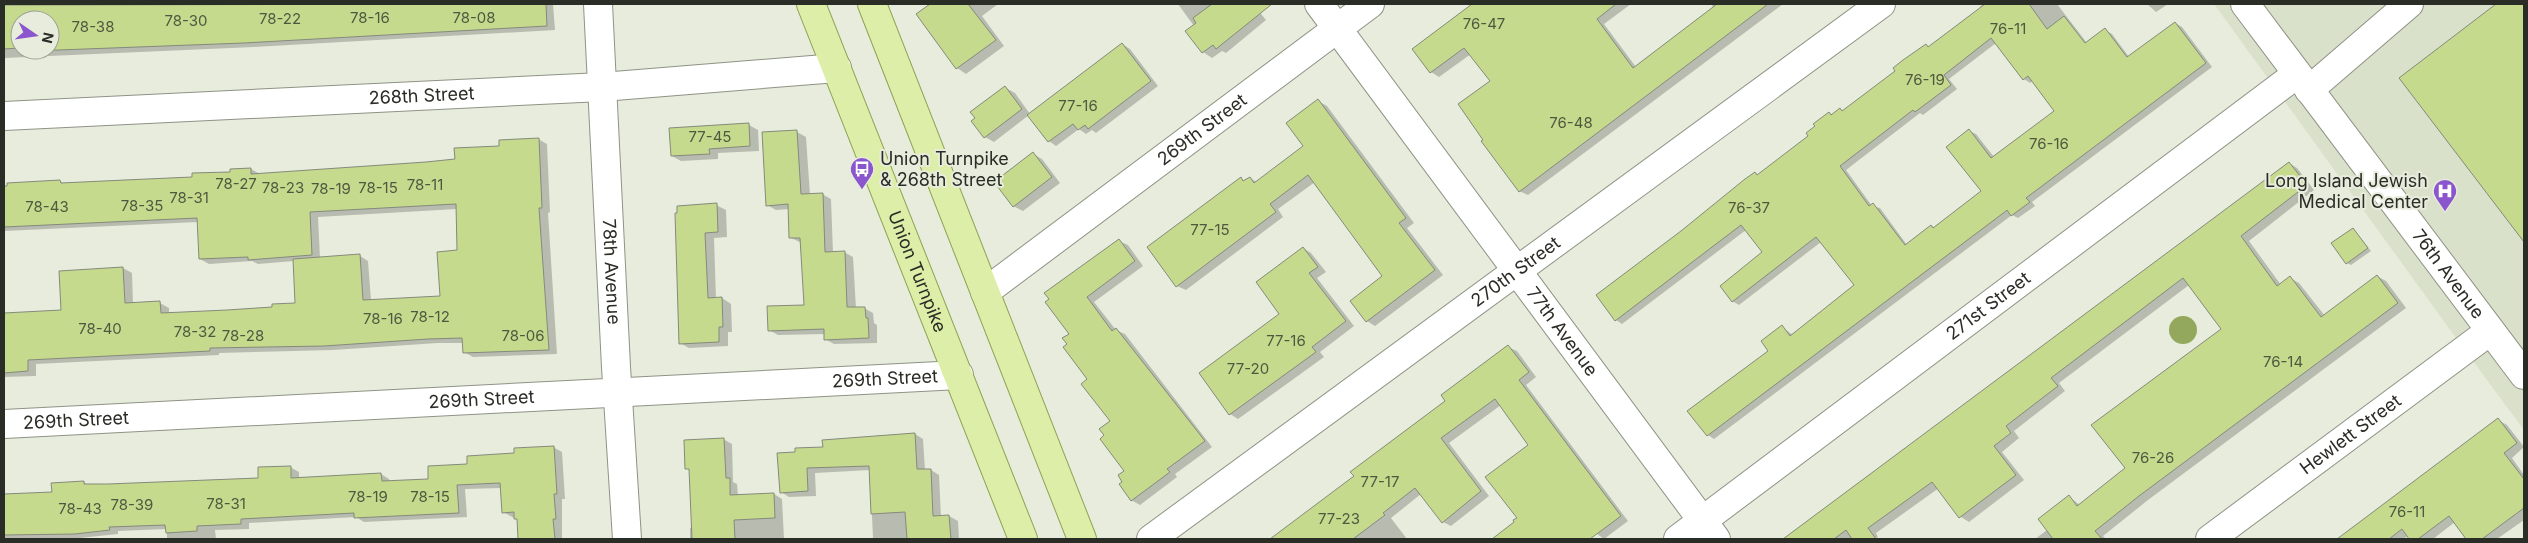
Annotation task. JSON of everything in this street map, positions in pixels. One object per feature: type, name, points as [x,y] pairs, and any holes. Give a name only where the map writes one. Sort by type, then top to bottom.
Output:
[{"type":"main road","name":"Union Turnpike","points":[[811,4],[1023,539]]},
{"type":"main road","points":[[872,4],[1082,539]]},
{"type":"street","name":"78th Avenue","points":[[598,4],[627,539]]},
{"type":"street","name":"77th Avenue","points":[[1318,4],[1710,530]]},
{"type":"street","name":"269th Street","points":[[985,292],[1370,4]]},
{"type":"street","name":"270th Street","points":[[1151,539],[1882,4]]},
{"type":"street","name":"76th Avenue","points":[[2245,4],[2524,375]]},
{"type":"street","name":"271st Street","points":[[1678,539],[1710,530],[2409,4]]},
{"type":"street","name":"268th Street","points":[[4,116],[602,87],[837,68]]},
{"type":"street","name":"Hewlett Street","points":[[2210,539],[2490,330]]},
{"type":"street","name":"269th Street","points":[[4,424],[618,395],[959,376]]},
{"type":"shaded area","name":"Long Island Jewish Medical Center","points":[[2214,4],[2524,4],[2524,430],[2464,349]]},
{"type":"shaded area","points":[[2183,316],[2193,320],[2197,330],[2193,340],[2183,344],[2173,340],[2169,330],[2173,320]]},
{"type":"building","points":[[546,4],[547,26],[244,43],[60,50],[60,10],[10,10],[10,49],[4,49],[4,5]]},
{"type":"building","points":[[930,4],[968,4],[996,40],[956,69],[916,14]]},
{"type":"building","points":[[1212,4],[1272,4],[1216,49],[1213,45],[1202,53],[1185,31],[1196,23],[1193,18]]},
{"type":"building","points":[[1472,4],[1616,4],[1597,19],[1633,68],[1717,4],[1768,4],[1519,192],[1481,141],[1483,140],[1458,104],[1490,81],[1464,48],[1430,73],[1412,49]]},
{"type":"building","points":[[1985,4],[2029,4],[2047,29],[2064,16],[2085,43],[2105,28],[2127,57],[2175,22],[2206,63],[2026,198],[2030,202],[2011,216],[2007,210],[1707,436],[1687,411],[1768,351],[1761,341],[1782,325],[1790,336],[1854,285],[1816,237],[1732,302],[1720,286],[1762,252],[1741,225],[1615,321],[1596,295],[1681,231],[1745,179],[1755,172],[1757,175],[1808,136],[1806,133],[1815,126],[1813,124],[1829,112],[1831,115],[1840,108],[1842,111],[1895,71],[1893,68],[1903,60],[1926,44],[1928,47]],"holes":[[[1991,38],[2023,80],[2028,76],[2054,111],[1991,158],[1969,129],[1946,147],[1981,191],[1933,228],[1931,225],[1905,245],[1873,203],[1869,206],[1840,166],[1913,110],[1915,112],[1951,85],[1944,75]]]},
{"type":"building","points":[[2496,4],[2524,4],[2524,242],[2399,78]]},
{"type":"building","points":[[1122,43],[1151,81],[1088,129],[1085,125],[1078,130],[1073,124],[1048,142],[1027,115]]},
{"type":"building","points":[[1005,86],[1022,109],[984,138],[971,121],[975,118],[970,112]]},
{"type":"building","points":[[1318,99],[1406,218],[1399,223],[1435,270],[1366,322],[1350,301],[1382,276],[1308,175],[1270,204],[1276,212],[1176,287],[1147,247],[1241,177],[1243,181],[1250,177],[1254,183],[1303,146],[1286,123]]},
{"type":"building","points":[[749,123],[750,146],[709,149],[710,154],[671,156],[669,128]]},
{"type":"building","points":[[797,130],[801,194],[823,193],[825,252],[845,251],[847,307],[865,307],[866,318],[868,318],[869,338],[824,340],[824,329],[768,331],[767,306],[804,305],[800,238],[789,238],[788,204],[766,206],[762,132]]},
{"type":"building","points":[[539,138],[542,208],[539,208],[549,350],[463,353],[462,338],[324,346],[210,348],[210,351],[28,360],[28,371],[4,373],[4,313],[61,310],[59,271],[123,267],[125,303],[160,301],[161,313],[227,310],[272,307],[272,304],[295,303],[293,259],[360,254],[363,300],[440,296],[437,252],[457,250],[456,204],[310,212],[312,255],[248,260],[248,257],[199,259],[197,218],[4,227],[4,186],[7,186],[7,183],[60,180],[61,183],[192,177],[192,173],[230,172],[230,169],[251,168],[251,174],[426,162],[455,159],[454,148],[499,146],[499,140]]},
{"type":"building","points":[[1033,152],[1052,177],[1013,207],[994,182]]},
{"type":"building","points":[[2289,162],[2307,185],[2241,236],[2277,286],[2290,276],[2321,317],[2377,275],[2398,303],[2139,496],[2095,531],[2102,539],[2053,539],[2038,519],[2069,495],[2077,506],[2125,468],[2091,425],[2221,329],[2183,278],[2051,378],[2058,386],[2006,426],[2011,433],[1994,446],[2016,475],[1959,518],[1932,482],[1868,528],[1876,539],[1852,539],[1846,530],[1834,539],[1783,539]]},
{"type":"building","points":[[717,203],[718,232],[705,233],[708,298],[722,297],[723,327],[719,327],[719,342],[679,344],[675,213],[677,213],[677,206]]},
{"type":"building","points":[[2353,228],[2368,248],[2346,264],[2331,243]]},
{"type":"building","points":[[1119,239],[1135,261],[1087,297],[1112,331],[1116,328],[1205,441],[1167,469],[1170,472],[1131,501],[1119,484],[1122,482],[1118,475],[1124,471],[1100,439],[1104,435],[1099,429],[1110,421],[1081,384],[1087,379],[1063,347],[1067,344],[1062,338],[1069,334],[1045,302],[1049,299],[1044,293]]},
{"type":"building","points":[[1303,247],[1318,267],[1309,273],[1346,321],[1312,347],[1316,352],[1229,415],[1199,373],[1279,314],[1256,282]]},
{"type":"building","points":[[1508,345],[1529,372],[1519,380],[1621,516],[1590,539],[1492,539],[1517,518],[1485,477],[1528,445],[1495,399],[1441,438],[1481,491],[1442,523],[1415,488],[1383,513],[1385,515],[1353,539],[1270,539],[1354,476],[1350,472],[1445,401],[1441,395]]},
{"type":"building","points":[[2498,418],[2517,443],[2504,453],[2524,479],[2524,508],[2482,539],[2466,539],[2449,516],[2418,539],[2409,539],[2402,529],[2389,539],[2337,539]]},
{"type":"building","points":[[915,433],[917,469],[931,469],[933,516],[949,515],[951,539],[907,539],[905,512],[871,514],[869,466],[807,468],[808,491],[780,493],[777,453],[795,452],[795,448],[823,447],[822,440]]},
{"type":"building","points":[[724,438],[726,478],[730,478],[730,495],[774,493],[775,518],[734,520],[735,539],[692,539],[689,469],[685,469],[684,440]]},
{"type":"building","points":[[554,446],[557,494],[554,494],[556,519],[553,519],[555,539],[518,539],[517,519],[514,519],[514,512],[502,513],[500,483],[457,485],[459,513],[354,518],[354,513],[241,519],[241,524],[197,526],[197,531],[166,533],[165,525],[109,527],[110,530],[75,534],[4,535],[4,494],[52,492],[51,483],[84,481],[84,484],[108,484],[258,478],[258,467],[291,466],[291,478],[381,473],[382,481],[428,479],[428,466],[467,464],[467,456],[514,453],[514,448]]},
{"type":"place","name":"Union Turnpike & 268th Street","points":[[862,190]]},
{"type":"place","name":"Long Island Jewish Medical Center","points":[[2445,212]]}]
